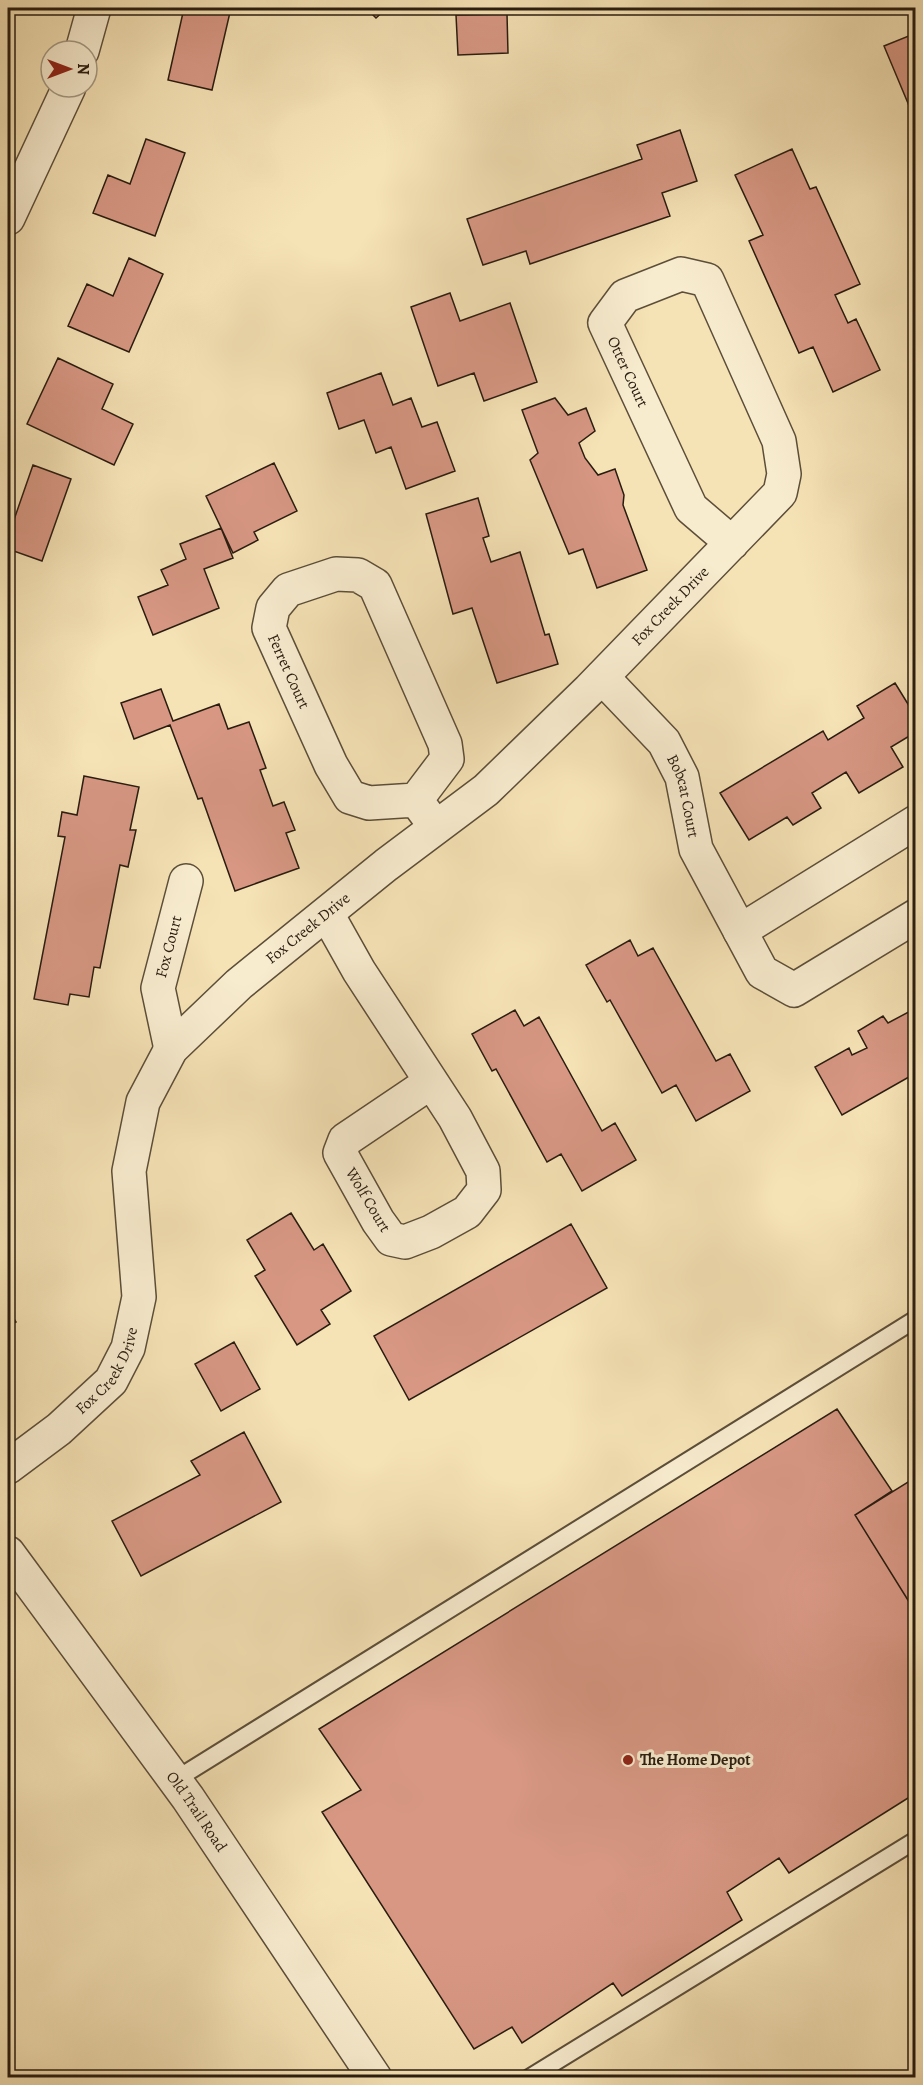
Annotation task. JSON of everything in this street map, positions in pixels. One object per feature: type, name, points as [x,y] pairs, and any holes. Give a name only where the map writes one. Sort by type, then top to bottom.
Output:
[{"type":"street","points":[[85,39],[94,8]]},
{"type":"street","points":[[8,218],[63,99]]},
{"type":"street","name":"Otter Court","points":[[732,543],[691,508],[605,323],[625,296],[681,274],[707,280],[779,441],[784,474]]},
{"type":"street","name":"Fox Creek Drive","points":[[8,1467],[59,1428],[111,1381],[128,1348],[139,1298],[129,1171],[143,1102],[171,1049],[239,984],[486,790],[602,677],[780,493],[784,474]]},
{"type":"street","name":"Ferret Court","points":[[336,574],[358,574],[375,585],[445,744],[447,759],[416,800],[369,803],[350,797],[331,765],[269,628],[273,608],[288,590],[336,574]]},
{"type":"street","name":"Bobcat Court","points":[[602,677],[664,742],[682,777],[696,849],[762,972],[794,990],[915,915]]},
{"type":"street","points":[[416,800],[436,827]]},
{"type":"street","points":[[740,931],[915,822]]},
{"type":"street","name":"Fox Court","points":[[171,1049],[158,988],[186,881]]},
{"type":"street","name":"Wolf Court","points":[[327,914],[359,971],[431,1082],[483,1171],[484,1190],[467,1212],[431,1232],[405,1242],[391,1239],[378,1221],[340,1153],[345,1140],[431,1082]]},
{"type":"street","name":"Old Trail Road","points":[[8,1553],[175,1780],[375,2078]]},
{"type":"lane","points":[[175,1780],[915,1319]]},
{"type":"lane","points":[[529,2078],[915,1840]]},
{"type":"building","points":[[184,8],[231,8],[212,90],[168,80]]},
{"type":"building","points":[[366,8],[387,8],[376,18]]},
{"type":"building","points":[[507,14],[508,53],[458,55],[456,15]]},
{"type":"building","points":[[916,33],[916,105],[910,108],[884,46]]},
{"type":"building","points":[[680,130],[697,181],[662,193],[670,216],[530,264],[526,251],[483,265],[467,219],[642,159],[637,145]]},
{"type":"building","points":[[146,139],[185,153],[155,236],[93,213],[108,175],[130,184]]},
{"type":"building","points":[[792,149],[810,189],[816,187],[860,284],[835,295],[848,323],[856,319],[880,370],[833,392],[813,347],[799,353],[749,241],[763,235],[735,175]]},
{"type":"building","points":[[129,258],[163,274],[129,352],[68,326],[87,284],[113,296]]},
{"type":"building","points":[[450,293],[460,321],[510,303],[537,382],[484,401],[474,373],[438,386],[411,307]]},
{"type":"building","points":[[58,358],[113,384],[102,409],[133,424],[114,465],[27,424]]},
{"type":"building","points":[[381,373],[393,405],[411,398],[422,427],[437,422],[455,471],[406,489],[391,447],[376,453],[364,420],[339,429],[327,393]]},
{"type":"building","points":[[555,398],[568,415],[586,408],[595,431],[579,443],[585,458],[598,475],[615,469],[624,495],[623,505],[647,570],[597,588],[583,549],[569,554],[530,460],[538,453],[522,410]]},
{"type":"building","points":[[274,463],[297,511],[254,532],[258,540],[233,553],[206,496]]},
{"type":"building","points":[[33,465],[71,479],[42,561],[8,549],[8,537]]},
{"type":"building","points":[[478,498],[489,536],[483,538],[491,562],[520,552],[545,635],[549,634],[558,664],[497,683],[472,608],[453,614],[426,514]]},
{"type":"building","points":[[221,528],[233,558],[204,569],[219,608],[153,635],[138,597],[168,585],[161,570],[186,559],[180,544]]},
{"type":"building","points":[[8,573],[14,576],[8,593]]},
{"type":"building","points":[[895,683],[916,717],[916,732],[891,747],[903,767],[859,793],[846,772],[812,793],[821,808],[793,825],[787,817],[749,840],[720,793],[823,731],[828,740],[864,718],[857,706]]},
{"type":"building","points":[[161,689],[173,721],[219,704],[228,729],[249,722],[266,768],[260,770],[273,806],[284,802],[295,830],[286,833],[299,868],[235,891],[202,798],[198,799],[170,725],[134,739],[121,703]]},
{"type":"building","points":[[84,776],[139,787],[130,830],[136,830],[128,867],[120,865],[100,968],[94,967],[89,997],[70,994],[68,1005],[34,999],[65,837],[58,836],[62,812],[77,815]]},
{"type":"building","points":[[630,940],[638,956],[653,948],[716,1061],[730,1054],[750,1091],[696,1121],[676,1085],[662,1093],[610,1000],[607,1002],[586,965]]},
{"type":"building","points":[[916,1008],[916,1073],[842,1115],[815,1067],[849,1048],[852,1055],[867,1048],[858,1031],[883,1016],[888,1023]]},
{"type":"building","points":[[515,1010],[524,1026],[539,1017],[602,1131],[615,1123],[636,1160],[582,1191],[561,1154],[547,1162],[496,1069],[492,1071],[472,1034]]},
{"type":"building","points":[[291,1213],[314,1250],[323,1244],[351,1291],[321,1310],[330,1324],[297,1345],[255,1276],[265,1270],[247,1240]]},
{"type":"building","points":[[571,1224],[607,1288],[409,1400],[374,1336]]},
{"type":"building","points":[[8,1309],[16,1322],[8,1327]]},
{"type":"building","points":[[234,1342],[260,1389],[221,1411],[195,1364]]},
{"type":"building","name":"The Home Depot","points":[[837,1409],[892,1491],[855,1515],[916,1613],[916,1793],[789,1873],[779,1858],[727,1892],[742,1920],[622,1996],[613,1983],[522,2043],[512,2027],[474,2049],[322,1812],[361,1790],[319,1729]]},
{"type":"building","points":[[244,1432],[281,1502],[141,1576],[112,1521],[200,1475],[191,1461]]},
{"type":"building","points":[[916,1477],[916,1613],[855,1515]]},
{"type":"building","points":[[171,2071],[175,2078],[159,2078]]},
{"type":"place","name":"The Home Depot","points":[[628,1760]]}]
